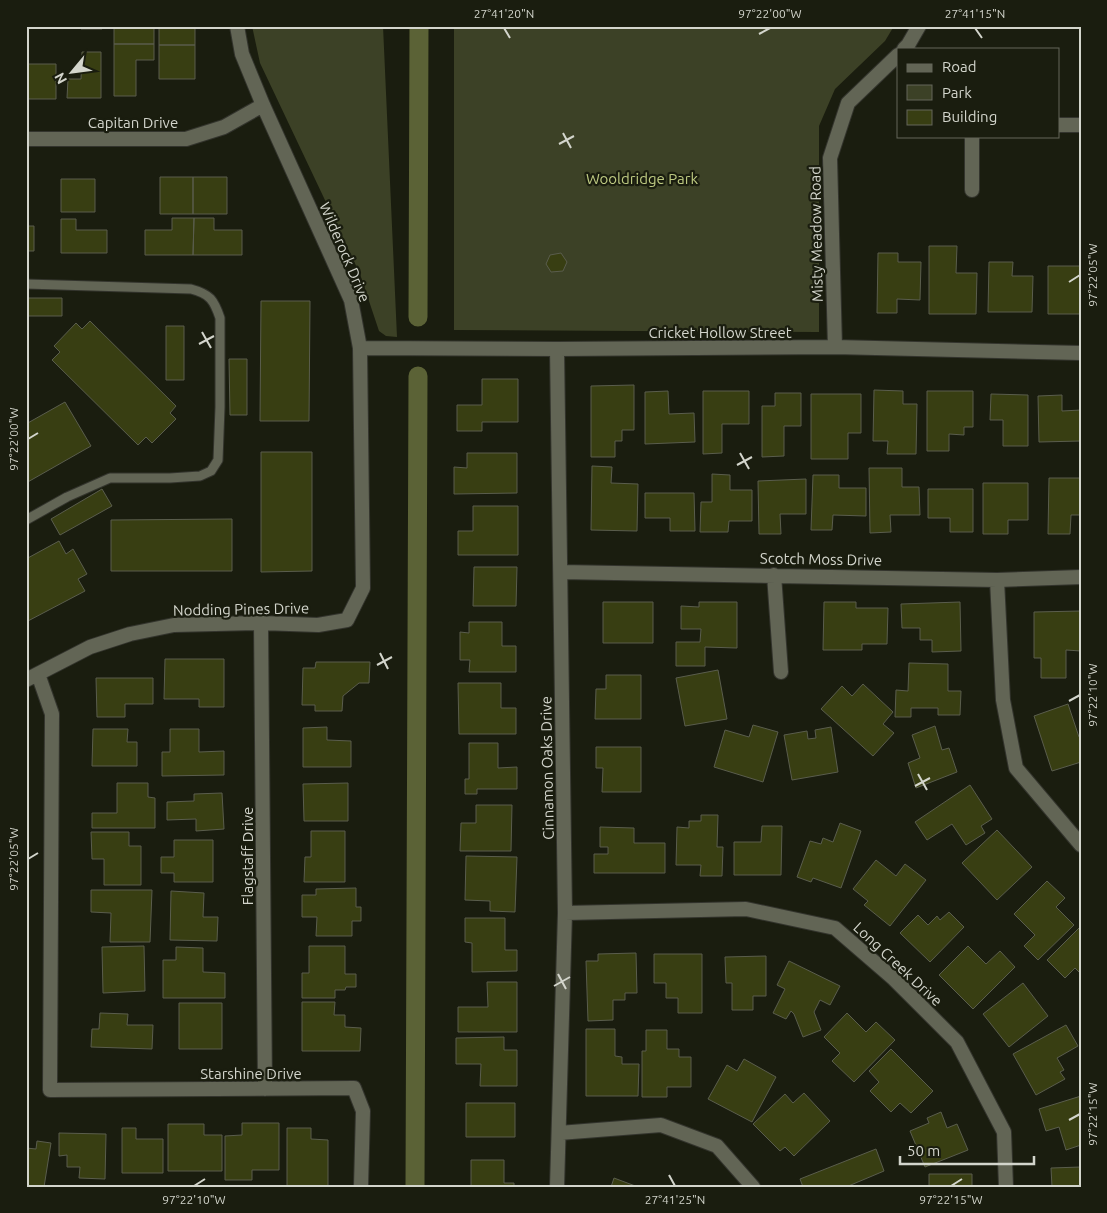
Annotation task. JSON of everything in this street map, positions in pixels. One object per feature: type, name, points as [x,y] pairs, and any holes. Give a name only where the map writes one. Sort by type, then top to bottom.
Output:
[{"type":"street","name":"Wilderock Drive","points":[[237,26],[242,54],[263,106],[351,300],[360,348],[362,588],[347,620]]},
{"type":"street","points":[[905,48],[919,26]]},
{"type":"street","name":"Misty Meadow Road","points":[[835,347],[830,158],[848,103],[897,56]]},
{"type":"street","name":"Capitan Drive","points":[[26,139],[186,139],[224,127],[263,106]]},
{"type":"street","points":[[1060,125],[1081,125]]},
{"type":"street","points":[[972,138],[972,190]]},
{"type":"street","name":"Cricket Hollow Street","points":[[360,348],[835,347],[1081,353]]},
{"type":"street","name":"Cinnamon Oaks Drive","points":[[557,349],[565,913],[557,1187]]},
{"type":"street","name":"Scotch Moss Drive","points":[[561,572],[774,574],[997,580],[1081,577]]},
{"type":"street","points":[[774,574],[781,672]]},
{"type":"street","points":[[997,580],[1003,700],[1016,768],[1076,830],[1081,845]]},
{"type":"street","name":"Nodding Pines Drive","points":[[32,677],[90,647],[130,634],[174,624],[261,623],[318,625],[347,620]]},
{"type":"street","name":"Flagstaff Drive","points":[[261,623],[265,1089]]},
{"type":"street","name":"Starshine Drive","points":[[32,677],[52,714],[50,1090],[354,1088],[363,1111],[361,1186]]},
{"type":"street","name":"Long Creek Drive","points":[[565,913],[746,909],[835,928],[894,978],[957,1042],[1004,1132],[1006,1187]]},
{"type":"street","points":[[558,1133],[661,1125],[717,1146],[753,1187]]},
{"type":"lane","points":[[26,284],[191,289],[206,293],[216,305],[220,318],[220,407],[218,460],[211,471],[200,476],[110,478],[67,497],[26,520]]},
{"type":"green space","points":[[252,26],[383,26],[397,337],[386,336],[379,331],[360,274],[260,63]]},
{"type":"green space","name":"Wooldridge Park","points":[[454,26],[894,26],[885,41],[835,89],[819,126],[819,332],[454,330]]},
{"type":"building","points":[[81,26],[102,26],[102,29],[81,29]]},
{"type":"building","points":[[114,26],[154,26],[154,44],[114,44]]},
{"type":"building","points":[[159,26],[195,26],[195,45],[159,45]]},
{"type":"building","points":[[114,44],[154,44],[154,60],[136,60],[136,96],[114,96]]},
{"type":"building","points":[[159,45],[195,45],[195,79],[159,79]]},
{"type":"building","points":[[82,52],[101,52],[101,98],[67,98],[68,79],[81,79]]},
{"type":"building","points":[[26,64],[56,64],[56,99],[26,99]]},
{"type":"building","points":[[160,177],[193,177],[193,214],[160,214]]},
{"type":"building","points":[[193,177],[227,177],[227,214],[193,214]]},
{"type":"building","points":[[61,179],[95,179],[95,212],[61,212]]},
{"type":"building","points":[[172,218],[194,218],[193,255],[145,255],[145,230],[172,230]]},
{"type":"building","points":[[194,218],[214,218],[214,230],[242,230],[242,255],[193,255]]},
{"type":"building","points":[[61,219],[76,219],[76,230],[107,230],[107,253],[61,253]]},
{"type":"building","points":[[26,226],[34,226],[34,251],[26,251]]},
{"type":"building","points":[[929,246],[957,246],[956,273],[977,273],[976,314],[929,314]]},
{"type":"building","points":[[561,253],[567,262],[563,271],[551,272],[546,264],[550,255]]},
{"type":"building","points":[[878,253],[898,253],[898,262],[921,262],[920,300],[897,299],[897,313],[877,313]]},
{"type":"building","points":[[989,262],[1013,262],[1012,276],[1033,276],[1032,312],[988,312]]},
{"type":"building","points":[[1048,266],[1081,266],[1081,314],[1048,314]]},
{"type":"building","points":[[26,298],[62,298],[62,316],[26,316]]},
{"type":"building","points":[[261,301],[310,301],[309,421],[260,421]]},
{"type":"building","points":[[90,321],[176,406],[170,413],[176,419],[152,443],[146,437],[138,445],[52,360],[60,352],[54,346],[76,323],[82,329]]},
{"type":"building","points":[[166,326],[184,326],[184,380],[166,380]]},
{"type":"building","points":[[229,359],[247,359],[247,415],[230,415]]},
{"type":"building","points":[[482,379],[518,379],[518,422],[482,422],[482,431],[457,431],[457,405],[482,405]]},
{"type":"building","points":[[634,385],[634,430],[622,430],[622,441],[615,441],[615,457],[591,457],[591,386]]},
{"type":"building","points":[[874,390],[903,391],[903,404],[917,404],[916,454],[887,454],[888,441],[873,441]]},
{"type":"building","points":[[668,391],[669,414],[694,413],[695,442],[645,444],[645,392]]},
{"type":"building","points":[[703,391],[749,391],[749,424],[722,424],[722,453],[703,454]]},
{"type":"building","points":[[927,391],[973,391],[973,427],[964,427],[964,435],[949,434],[949,451],[927,451]]},
{"type":"building","points":[[775,393],[801,393],[801,426],[784,426],[784,456],[762,457],[762,406],[775,406]]},
{"type":"building","points":[[811,394],[861,394],[861,433],[848,433],[848,459],[811,459]]},
{"type":"building","points":[[991,394],[1028,395],[1028,446],[1003,446],[1003,420],[990,420]]},
{"type":"building","points":[[1062,395],[1062,411],[1081,410],[1081,441],[1039,442],[1038,396]]},
{"type":"building","points":[[65,402],[91,446],[26,483],[26,424]]},
{"type":"building","points":[[261,452],[312,452],[312,571],[261,572]]},
{"type":"building","points":[[467,453],[517,453],[517,493],[454,494],[454,467],[467,468]]},
{"type":"building","points":[[592,466],[612,467],[611,483],[638,484],[637,531],[591,530]]},
{"type":"building","points":[[869,468],[902,468],[902,487],[919,487],[920,515],[890,515],[891,532],[870,533]]},
{"type":"building","points":[[712,474],[730,475],[730,490],[752,490],[752,521],[729,521],[728,532],[700,532],[701,502],[712,502]]},
{"type":"building","points":[[813,475],[839,475],[839,488],[866,488],[866,516],[833,515],[832,530],[811,530]]},
{"type":"building","points":[[1049,478],[1081,478],[1081,515],[1071,515],[1070,534],[1048,534]]},
{"type":"building","points":[[806,479],[806,514],[780,514],[781,534],[759,534],[758,481]]},
{"type":"building","points":[[983,483],[1028,483],[1028,520],[1008,520],[1008,534],[983,534]]},
{"type":"building","points":[[102,489],[112,506],[60,535],[51,519]]},
{"type":"building","points":[[928,489],[973,489],[973,532],[950,532],[950,518],[928,518]]},
{"type":"building","points":[[645,493],[694,493],[695,531],[670,531],[670,518],[645,518]]},
{"type":"building","points":[[473,506],[518,506],[518,555],[458,555],[458,531],[473,531]]},
{"type":"building","points":[[232,519],[232,571],[111,571],[111,520]]},
{"type":"building","points":[[59,541],[66,554],[73,549],[87,574],[78,579],[85,591],[26,622],[26,559]]},
{"type":"building","points":[[474,567],[517,567],[516,606],[473,606]]},
{"type":"building","points":[[603,602],[653,602],[653,643],[603,643]]},
{"type":"building","points":[[699,602],[737,602],[737,648],[705,647],[705,666],[676,666],[676,642],[700,642],[701,629],[681,629],[681,606],[699,607]]},
{"type":"building","points":[[824,602],[856,602],[856,608],[888,608],[887,644],[862,644],[862,650],[823,650]]},
{"type":"building","points":[[960,602],[961,651],[932,652],[932,640],[920,640],[920,628],[902,628],[901,604]]},
{"type":"building","points":[[1081,611],[1081,651],[1066,650],[1066,678],[1041,678],[1041,658],[1034,658],[1034,612]]},
{"type":"building","points":[[469,622],[502,622],[502,646],[516,646],[516,672],[469,672],[470,660],[460,660],[460,632],[469,633]]},
{"type":"building","points":[[165,659],[224,659],[224,707],[199,707],[199,699],[164,699]]},
{"type":"building","points":[[316,662],[370,662],[369,683],[359,683],[343,696],[342,711],[315,711],[315,705],[302,705],[303,668],[315,668]]},
{"type":"building","points":[[909,663],[948,664],[948,691],[961,691],[960,715],[938,715],[938,708],[911,708],[911,717],[895,717],[896,690],[908,691]]},
{"type":"building","points":[[718,670],[727,719],[685,726],[676,678]]},
{"type":"building","points":[[606,675],[641,675],[641,719],[595,719],[596,689],[606,689]]},
{"type":"building","points":[[96,678],[153,678],[153,704],[125,704],[125,717],[97,717]]},
{"type":"building","points":[[458,683],[501,683],[501,708],[516,708],[516,734],[459,734]]},
{"type":"building","points":[[863,684],[893,712],[883,724],[894,733],[873,756],[821,709],[842,686],[852,696]]},
{"type":"building","points":[[1068,704],[1079,737],[1081,736],[1081,762],[1052,771],[1034,716]]},
{"type":"building","points":[[753,725],[778,732],[763,782],[714,767],[725,730],[749,737]]},
{"type":"building","points":[[935,726],[942,750],[949,748],[957,772],[916,788],[908,763],[920,758],[912,735]]},
{"type":"building","points":[[327,727],[327,740],[351,741],[351,767],[303,767],[303,728]]},
{"type":"building","points":[[831,727],[838,772],[792,780],[784,735],[807,731],[808,739],[816,738],[815,730]]},
{"type":"building","points":[[93,729],[128,729],[127,742],[137,742],[137,766],[92,766]]},
{"type":"building","points":[[170,729],[199,729],[199,752],[224,751],[224,775],[162,776],[162,752],[170,752]]},
{"type":"building","points":[[469,743],[498,743],[498,768],[517,767],[517,789],[477,789],[477,794],[465,794],[465,779],[469,779]]},
{"type":"building","points":[[596,747],[641,747],[641,792],[602,792],[603,768],[596,768]]},
{"type":"building","points":[[117,783],[148,783],[148,797],[155,798],[155,828],[92,828],[92,813],[117,813]]},
{"type":"building","points":[[348,783],[348,821],[304,821],[303,784]]},
{"type":"building","points":[[970,785],[992,819],[981,826],[985,833],[966,845],[952,824],[927,840],[915,822]]},
{"type":"building","points":[[222,793],[224,829],[196,831],[196,819],[167,820],[167,802],[194,801],[194,794]]},
{"type":"building","points":[[476,805],[512,805],[511,851],[460,851],[461,823],[476,823]]},
{"type":"building","points":[[701,815],[718,815],[717,847],[723,847],[722,876],[700,876],[701,865],[676,865],[677,827],[689,828],[689,821],[701,821]]},
{"type":"building","points":[[840,823],[861,831],[841,888],[813,878],[811,882],[797,877],[810,841],[821,844],[823,838],[833,842]]},
{"type":"building","points":[[762,826],[782,826],[781,875],[734,875],[734,842],[761,842]]},
{"type":"building","points":[[600,827],[634,828],[634,843],[665,843],[665,873],[594,873],[594,854],[608,854],[608,847],[600,847]]},
{"type":"building","points":[[997,830],[1032,867],[997,900],[962,863]]},
{"type":"building","points":[[311,831],[345,831],[345,882],[304,882],[305,857],[311,857]]},
{"type":"building","points":[[91,832],[129,832],[129,846],[141,846],[141,885],[104,885],[104,859],[92,859]]},
{"type":"building","points":[[174,840],[213,840],[213,882],[174,882],[174,873],[161,873],[161,857],[174,857]]},
{"type":"building","points":[[466,856],[517,857],[515,912],[490,911],[490,901],[465,900]]},
{"type":"building","points":[[876,860],[896,876],[905,864],[926,880],[890,926],[864,905],[868,901],[853,889]]},
{"type":"building","points":[[1047,881],[1065,898],[1056,907],[1074,925],[1038,960],[1024,946],[1035,935],[1014,914]]},
{"type":"building","points":[[356,888],[356,907],[361,907],[361,921],[352,921],[352,936],[316,936],[317,917],[302,917],[302,895],[316,895],[316,889]]},
{"type":"building","points":[[91,890],[152,890],[150,942],[110,942],[111,913],[91,912]]},
{"type":"building","points":[[171,891],[204,893],[203,917],[218,917],[217,941],[170,940]]},
{"type":"building","points":[[949,912],[964,927],[930,962],[900,933],[918,915],[928,925],[937,916],[940,920]]},
{"type":"building","points":[[465,918],[505,918],[505,950],[517,950],[517,971],[472,972],[472,943],[465,942]]},
{"type":"building","points":[[1081,926],[1081,974],[1075,968],[1065,978],[1047,960]]},
{"type":"building","points":[[144,946],[145,991],[103,993],[102,947]]},
{"type":"building","points":[[309,946],[345,946],[345,974],[356,974],[356,987],[335,990],[335,998],[302,998],[302,973],[309,973]]},
{"type":"building","points":[[968,946],[986,964],[1000,951],[1015,967],[973,1009],[939,975]]},
{"type":"building","points":[[176,947],[203,948],[203,972],[225,973],[225,998],[163,998],[163,960],[176,960]]},
{"type":"building","points":[[636,953],[637,993],[625,993],[625,1000],[613,1000],[613,1020],[588,1021],[586,961],[598,961],[598,954]]},
{"type":"building","points":[[654,954],[702,954],[702,1013],[678,1013],[678,998],[666,998],[666,983],[654,983]]},
{"type":"building","points":[[766,956],[766,996],[753,996],[753,1010],[732,1010],[732,983],[726,983],[725,957]]},
{"type":"building","points":[[789,961],[840,986],[830,1005],[820,1000],[814,1012],[821,1030],[803,1037],[791,1011],[786,1019],[773,1013],[785,989],[777,985]]},
{"type":"building","points":[[487,982],[517,982],[517,1032],[458,1032],[458,1007],[488,1007]]},
{"type":"building","points":[[1023,983],[1048,1016],[1009,1047],[983,1014]]},
{"type":"building","points":[[302,1002],[335,1002],[334,1015],[345,1015],[345,1027],[361,1028],[360,1051],[302,1051]]},
{"type":"building","points":[[179,1003],[222,1003],[222,1049],[179,1049]]},
{"type":"building","points":[[100,1013],[128,1014],[127,1025],[153,1025],[152,1049],[91,1047],[92,1029],[99,1029]]},
{"type":"building","points":[[847,1013],[866,1032],[876,1022],[895,1040],[854,1082],[832,1061],[840,1053],[824,1037]]},
{"type":"building","points":[[1066,1025],[1078,1046],[1057,1058],[1064,1070],[1060,1072],[1065,1079],[1036,1095],[1013,1054]]},
{"type":"building","points":[[586,1029],[615,1029],[615,1056],[622,1057],[622,1064],[639,1064],[638,1096],[586,1096]]},
{"type":"building","points":[[646,1030],[667,1030],[667,1049],[679,1049],[679,1057],[691,1057],[691,1087],[667,1087],[667,1097],[642,1097],[642,1051],[646,1051]]},
{"type":"building","points":[[504,1037],[504,1050],[517,1050],[517,1086],[480,1086],[481,1064],[456,1064],[456,1038]]},
{"type":"building","points":[[891,1049],[933,1091],[911,1113],[900,1103],[891,1112],[870,1091],[879,1082],[869,1071]]},
{"type":"building","points":[[744,1059],[776,1077],[752,1122],[708,1099],[727,1065],[737,1071]]},
{"type":"building","points":[[804,1093],[830,1121],[794,1156],[785,1147],[780,1151],[753,1124],[785,1094],[793,1103]]},
{"type":"building","points":[[1081,1096],[1081,1145],[1066,1150],[1059,1127],[1046,1131],[1039,1109]]},
{"type":"building","points":[[466,1103],[515,1103],[515,1137],[466,1137]]},
{"type":"building","points":[[941,1112],[947,1128],[957,1124],[968,1150],[925,1167],[910,1131],[929,1123],[927,1118]]},
{"type":"building","points":[[242,1123],[279,1123],[279,1170],[252,1170],[252,1180],[225,1180],[225,1136],[242,1135]]},
{"type":"building","points":[[168,1124],[204,1124],[204,1135],[222,1135],[222,1171],[168,1171]]},
{"type":"building","points":[[122,1128],[136,1128],[136,1139],[163,1139],[163,1173],[122,1173]]},
{"type":"building","points":[[287,1128],[311,1128],[311,1139],[328,1140],[328,1187],[287,1187]]},
{"type":"building","points":[[59,1133],[106,1134],[105,1179],[79,1178],[80,1167],[67,1167],[67,1155],[59,1156]]},
{"type":"building","points":[[37,1141],[51,1143],[44,1187],[26,1186],[26,1148],[36,1149]]},
{"type":"building","points":[[876,1149],[884,1171],[846,1187],[803,1187],[800,1179]]},
{"type":"building","points":[[471,1160],[504,1160],[504,1183],[514,1183],[514,1187],[471,1187]]},
{"type":"building","points":[[1081,1167],[1081,1187],[1052,1187],[1051,1168]]},
{"type":"building","points":[[929,1174],[972,1174],[972,1187],[929,1187]]},
{"type":"building","points":[[614,1178],[638,1187],[611,1187]]},
{"type":"waterway","points":[[418,317],[419,26]]},
{"type":"waterway","points":[[415,1187],[418,376]]}]
